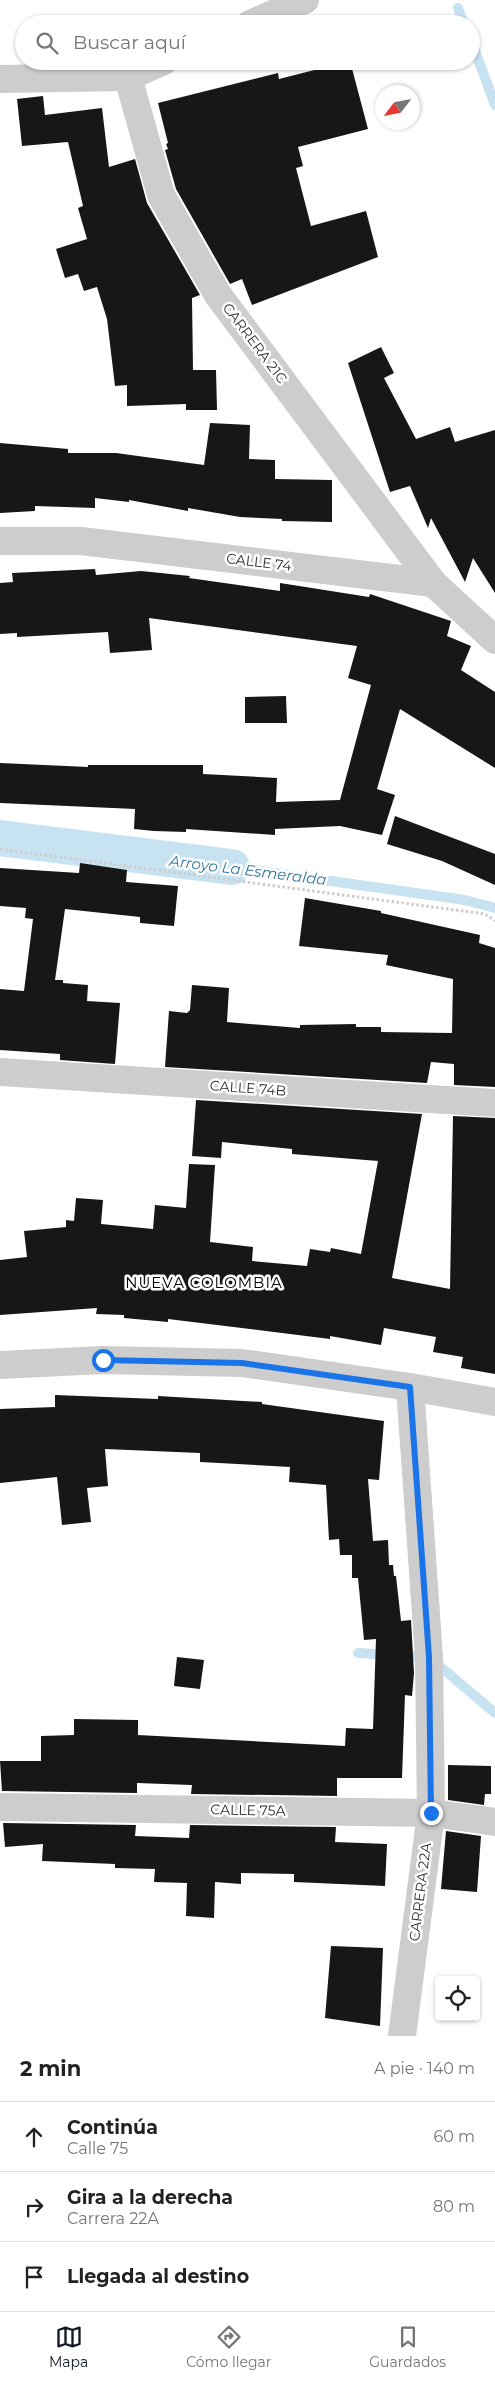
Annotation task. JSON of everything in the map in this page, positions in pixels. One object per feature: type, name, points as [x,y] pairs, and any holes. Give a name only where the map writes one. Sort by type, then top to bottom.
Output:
[{"type":"street","points":[[271,15],[305,0]]},
{"type":"street","points":[[0,79],[128,77],[144,70]]},
{"type":"street","name":"CARRERA 21C","points":[[128,77],[161,195],[218,295],[433,582]]},
{"type":"street","name":"CALLE 74","points":[[0,541],[81,541],[433,582]]},
{"type":"street","points":[[433,582],[495,640]]},
{"type":"street","name":"CALLE 74B","points":[[0,1072],[495,1103]]},
{"type":"street","points":[[0,1365],[103,1360],[242,1363],[410,1387],[495,1402]]},
{"type":"street","name":"CARRERA 22A","points":[[402,2036],[431,1813],[429,1657],[410,1387]]},
{"type":"street","name":"CALLE 75A","points":[[0,1807],[431,1813],[495,1822]]},
{"type":"path","points":[[0,849],[484,914],[495,921]]},
{"type":"building","points":[[314,70],[352,70],[368,129],[298,147],[303,166],[296,168],[311,226],[366,211],[378,257],[252,305],[242,279],[230,284],[176,189],[165,150],[168,149],[166,144],[168,143],[158,103],[278,73],[279,79]]},
{"type":"building","points":[[43,96],[45,115],[102,108],[109,167],[135,159],[147,203],[200,295],[192,298],[193,370],[216,370],[217,410],[186,410],[186,404],[127,406],[127,385],[115,386],[107,319],[97,287],[84,291],[78,274],[65,278],[56,249],[87,239],[78,208],[83,206],[68,142],[22,146],[17,99]]},
{"type":"building","points":[[381,347],[394,373],[384,378],[416,439],[450,427],[455,442],[495,430],[495,593],[473,558],[465,582],[431,518],[428,528],[410,486],[390,492],[348,363]]},
{"type":"building","points":[[210,423],[250,425],[249,459],[275,460],[275,479],[332,480],[332,522],[282,521],[282,519],[240,517],[188,508],[188,511],[129,500],[129,502],[95,498],[95,508],[35,506],[35,511],[0,513],[0,443],[68,449],[68,453],[116,453],[204,465]]},
{"type":"building","points":[[95,569],[96,575],[141,571],[190,576],[189,578],[280,591],[280,583],[369,597],[370,594],[451,621],[447,636],[471,646],[461,670],[495,692],[495,768],[400,709],[377,789],[395,795],[382,835],[340,826],[275,829],[275,835],[186,829],[186,832],[154,831],[134,829],[135,809],[0,803],[0,763],[88,767],[88,765],[203,765],[203,774],[277,778],[276,802],[340,800],[371,685],[348,678],[357,646],[149,618],[152,650],[110,653],[108,632],[17,637],[17,633],[0,634],[0,583],[13,582],[12,573]]},
{"type":"building","points":[[286,696],[287,723],[245,723],[245,697]]},
{"type":"building","points":[[395,816],[495,854],[495,885],[442,861],[387,844]]},
{"type":"building","points":[[80,863],[127,870],[126,882],[178,886],[174,926],[140,923],[140,917],[65,909],[55,980],[63,980],[63,983],[88,985],[87,1001],[120,1003],[115,1064],[60,1060],[60,1054],[0,1050],[0,989],[24,991],[33,919],[25,918],[26,908],[0,906],[0,868],[79,873]]},
{"type":"building","points":[[305,898],[381,911],[381,913],[480,935],[479,943],[495,948],[495,1087],[454,1085],[454,1064],[431,1062],[427,1083],[165,1067],[169,1011],[187,1013],[190,1010],[192,985],[229,988],[227,1022],[300,1028],[300,1025],[356,1024],[356,1027],[381,1027],[381,1032],[452,1033],[453,979],[386,965],[388,955],[299,946]]},
{"type":"building","points":[[196,1100],[422,1114],[392,1278],[450,1289],[453,1116],[495,1118],[495,1374],[461,1368],[463,1357],[433,1352],[436,1337],[384,1328],[381,1345],[330,1336],[330,1339],[168,1319],[168,1322],[124,1318],[124,1315],[96,1314],[97,1308],[0,1315],[0,1260],[27,1257],[24,1231],[66,1227],[66,1220],[74,1221],[76,1198],[103,1200],[101,1224],[153,1229],[155,1205],[186,1208],[189,1164],[215,1165],[210,1242],[253,1247],[252,1261],[307,1266],[310,1249],[330,1252],[331,1248],[361,1254],[378,1161],[292,1154],[292,1149],[222,1142],[221,1158],[192,1156]]},
{"type":"building","points":[[55,1395],[158,1399],[158,1396],[262,1402],[262,1404],[384,1421],[379,1480],[368,1479],[373,1541],[388,1540],[389,1565],[393,1565],[394,1576],[396,1576],[401,1621],[411,1620],[414,1673],[412,1696],[405,1695],[402,1778],[337,1778],[337,1796],[191,1794],[192,1785],[137,1783],[137,1793],[2,1791],[0,1761],[41,1761],[41,1736],[74,1735],[74,1719],[138,1720],[138,1735],[345,1746],[346,1728],[373,1729],[376,1639],[364,1640],[358,1578],[352,1578],[352,1555],[340,1555],[339,1539],[329,1540],[326,1485],[289,1482],[290,1467],[200,1462],[200,1453],[105,1449],[108,1486],[87,1488],[91,1522],[62,1525],[57,1477],[0,1483],[0,1409],[55,1407]]},
{"type":"building","points":[[177,1657],[204,1660],[200,1689],[174,1686]]},
{"type":"building","points":[[448,1765],[491,1766],[491,1794],[485,1794],[484,1805],[448,1800]]},
{"type":"building","points":[[3,1823],[136,1825],[135,1836],[189,1838],[190,1825],[336,1827],[335,1842],[387,1844],[385,1886],[294,1882],[294,1874],[241,1873],[241,1884],[215,1882],[214,1918],[186,1916],[187,1883],[154,1882],[155,1869],[115,1868],[115,1864],[42,1861],[43,1844],[5,1847]]},
{"type":"building","points":[[446,1831],[481,1836],[477,1892],[441,1889]]},
{"type":"building","points":[[331,1946],[383,1948],[380,2026],[325,2018]]},
{"type":"waterway","points":[[458,8],[461,15]]},
{"type":"waterway","points":[[480,64],[495,105]]},
{"type":"waterway","name":"Arroyo La Esmeralda","points":[[0,838],[232,867]]},
{"type":"waterway","name":"Arroyo La Esmeralda","points":[[232,867],[465,900],[495,908]]},
{"type":"waterway","points":[[358,1653],[429,1657],[495,1713]]},
{"type":"district","name":"NUEVA COLOMBIA","points":[[204,1282]]},
{"type":"route","points":[[103,1360],[242,1363],[410,1387],[429,1657],[431,1813]]}]
